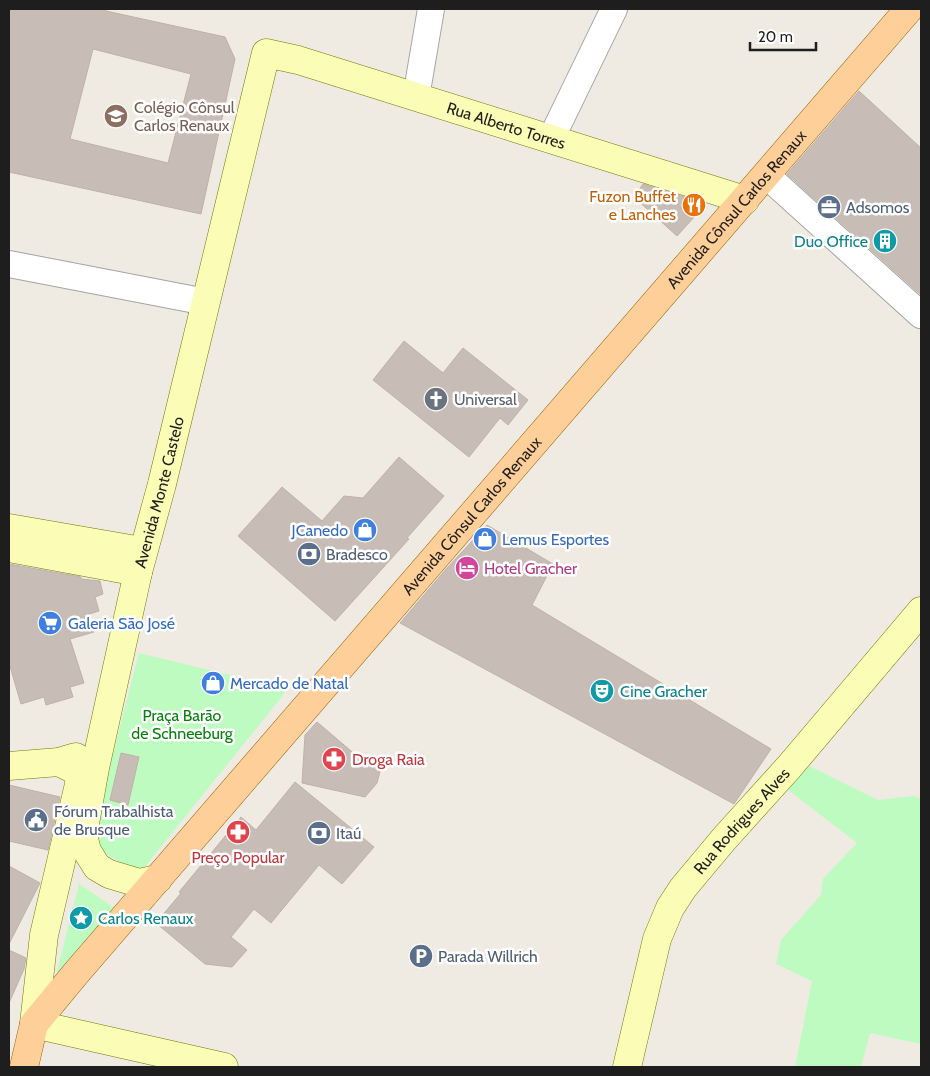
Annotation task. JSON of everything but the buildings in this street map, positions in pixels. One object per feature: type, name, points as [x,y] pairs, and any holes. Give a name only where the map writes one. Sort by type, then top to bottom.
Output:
[{"type":"main road","name":"Avenida Cônsul Carlos Renaux","points":[[34,1024],[909,9]]},
{"type":"main road","name":"Rua Alberto Torres","points":[[266,53],[298,60],[745,200]]},
{"type":"main road","name":"Avenida Monte Castelo","points":[[158,879],[139,883],[109,874],[98,867],[87,851],[84,828],[95,768],[140,562],[162,484],[266,53]]},
{"type":"main road","points":[[9,528],[93,553],[140,562]]},
{"type":"main road","points":[[9,548],[93,553]]},
{"type":"main road","name":"Rua Rodrigues Alves","points":[[627,1067],[658,939],[670,908],[683,888],[724,839],[789,767],[921,611]]},
{"type":"main road","points":[[9,766],[59,762],[74,759],[83,752],[89,736],[102,678],[121,647]]},
{"type":"main road","points":[[24,1067],[34,1024],[44,935],[80,780],[75,770],[59,762]]},
{"type":"main road","points":[[34,1024],[224,1067]]},
{"type":"street","points":[[416,97],[431,9]]},
{"type":"street","points":[[551,139],[614,9]]},
{"type":"street","points":[[766,175],[921,315]]},
{"type":"street","points":[[9,264],[206,302]]},
{"type":"green space","name":"Praça Barão de Schneeburg","points":[[139,653],[288,689],[139,874],[100,850],[94,828]]},
{"type":"green space","points":[[807,765],[878,800],[914,796],[921,799],[921,1044],[870,1033],[861,1067],[795,1067],[812,981],[776,964],[781,940],[821,895],[823,879],[857,843],[787,789]]},
{"type":"green space","points":[[79,884],[115,908],[55,979]]},
{"type":"place","name":"Colégio Cônsul Carlos Renaux","points":[[116,116]]},
{"type":"place","name":"Fuzon Buffet e Lanches","points":[[694,205]]},
{"type":"place","name":"Adsomos","points":[[829,207]]},
{"type":"place","name":"Duo Office","points":[[885,241]]},
{"type":"place","name":"Universal","points":[[436,399]]},
{"type":"place","name":"JCanedo","points":[[365,530]]},
{"type":"place","name":"Lemus Esportes","points":[[485,539]]},
{"type":"place","name":"Bradesco","points":[[309,554]]},
{"type":"place","name":"Hotel Gracher","points":[[467,568]]},
{"type":"place","name":"Galeria São José","points":[[50,623]]},
{"type":"place","name":"Mercado de Natal","points":[[213,683]]},
{"type":"place","name":"Cine Gracher","points":[[602,691]]},
{"type":"place","name":"Droga Raia","points":[[334,759]]},
{"type":"place","name":"Fórum Trabalhista de Brusque","points":[[36,820]]},
{"type":"place","name":"Preço Popular","points":[[238,832]]},
{"type":"place","name":"Itaú","points":[[319,833]]},
{"type":"place","name":"Carlos Renaux","points":[[81,918]]},
{"type":"place","name":"Parada Willrich","points":[[421,956]]}]
